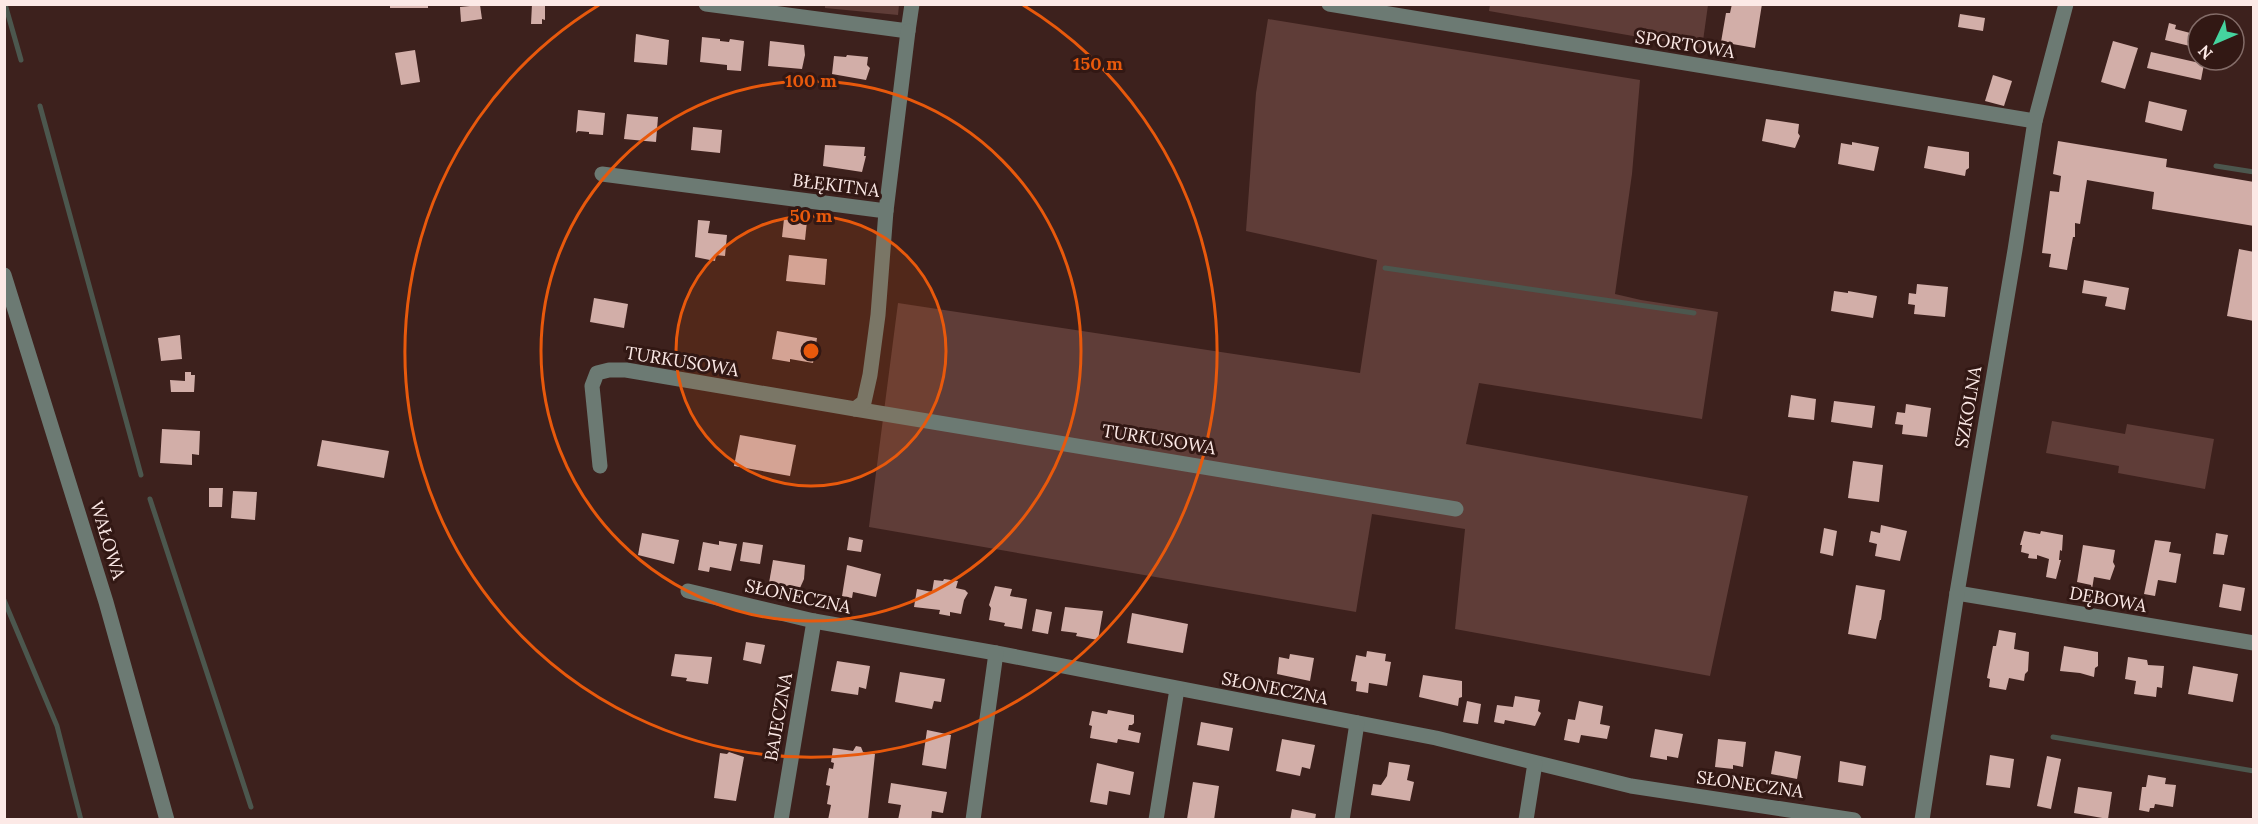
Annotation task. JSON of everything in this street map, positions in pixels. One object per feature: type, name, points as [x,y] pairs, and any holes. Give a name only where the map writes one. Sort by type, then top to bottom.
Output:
[{"type":"street","points":[[706,4],[908,31]]},
{"type":"street","name":"BŁĘKITNA","points":[[602,174],[886,211],[912,4]]},
{"type":"street","name":"SPORTOWA","points":[[1329,4],[2035,121]]},
{"type":"street","name":"SZKOLNA","points":[[1922,819],[2035,121],[2066,4]]},
{"type":"street","points":[[855,409],[864,402],[870,375],[878,315],[886,211]]},
{"type":"street","name":"WAŁOWA","points":[[4,275],[106,602],[167,819]]},
{"type":"street","name":"TURKUSOWA","points":[[600,466],[592,386],[597,373],[626,370],[1456,509]]},
{"type":"street","name":"SŁONECZNA","points":[[688,591],[814,621],[996,653],[1436,738],[1631,786],[1854,819]]},
{"type":"street","name":"DĘBOWA","points":[[1957,593],[2253,643]]},
{"type":"street","name":"BAJECZNA","points":[[781,819],[814,621]]},
{"type":"street","points":[[973,819],[996,653]]},
{"type":"street","points":[[1156,819],[1177,689]]},
{"type":"street","points":[[1342,819],[1357,723]]},
{"type":"street","points":[[1526,819],[1535,763]]},
{"type":"shaded area","points":[[899,4],[898,15],[825,8],[825,5]]},
{"type":"shaded area","points":[[1708,4],[1702,48],[1489,11],[1490,5]]},
{"type":"shaded area","points":[[1268,19],[1640,80],[1632,174],[1615,294],[1718,312],[1702,419],[1479,383],[1466,444],[1748,496],[1710,676],[1455,629],[1465,529],[1372,514],[1356,612],[869,527],[898,303],[1360,373],[1377,260],[1246,231],[1256,93]]},
{"type":"shaded area","points":[[2052,421],[2125,434],[2127,424],[2214,439],[2205,489],[2118,473],[2119,466],[2046,453]]},
{"type":"building","points":[[390,4],[428,4],[428,8],[390,8]]},
{"type":"building","points":[[532,4],[545,4],[545,20],[542,19],[542,24],[531,24]]},
{"type":"building","points":[[1732,4],[1762,4],[1755,48],[1721,42],[1726,13],[1730,13]]},
{"type":"building","points":[[480,5],[482,19],[461,22],[460,7]]},
{"type":"building","points":[[1960,14],[1985,18],[1983,31],[1958,27]]},
{"type":"building","points":[[2169,23],[2176,25],[2175,29],[2186,32],[2186,45],[2165,40]]},
{"type":"building","points":[[636,34],[669,40],[667,65],[634,62]]},
{"type":"building","points":[[702,37],[729,42],[730,39],[744,41],[741,71],[727,70],[727,65],[700,62]]},
{"type":"building","points":[[770,41],[804,45],[805,55],[802,69],[768,66]]},
{"type":"building","points":[[2113,41],[2138,48],[2125,89],[2101,82]]},
{"type":"building","points":[[415,50],[420,82],[401,85],[395,53]]},
{"type":"building","points":[[2151,52],[2186,60],[2186,72],[2202,72],[2201,80],[2147,68]]},
{"type":"building","points":[[847,55],[868,57],[867,65],[870,68],[866,80],[832,74],[834,56],[846,57]]},
{"type":"building","points":[[1993,75],[2012,81],[2004,106],[1985,101]]},
{"type":"building","points":[[2149,101],[2187,110],[2182,131],[2145,122]]},
{"type":"building","points":[[578,110],[605,113],[603,135],[578,131],[576,133]]},
{"type":"building","points":[[627,114],[658,117],[656,142],[624,139]]},
{"type":"building","points":[[1766,119],[1799,124],[1800,136],[1795,148],[1762,141]]},
{"type":"building","points":[[693,127],[722,130],[720,153],[691,150]]},
{"type":"building","points":[[2058,141],[2167,159],[2166,167],[2254,182],[2254,226],[2152,209],[2154,192],[2087,180],[2080,224],[2075,223],[2075,237],[2073,237],[2067,270],[2049,267],[2051,254],[2042,253],[2050,191],[2059,192],[2061,176],[2053,174]]},
{"type":"building","points":[[1852,142],[1879,147],[1874,171],[1838,164],[1841,143],[1852,145]]},
{"type":"building","points":[[825,145],[865,147],[864,156],[866,156],[862,172],[823,166]]},
{"type":"building","points":[[1928,146],[1969,152],[1969,168],[1965,176],[1924,168]]},
{"type":"building","points":[[784,219],[807,221],[805,240],[782,237]]},
{"type":"building","points":[[698,220],[710,221],[708,233],[727,235],[725,256],[716,255],[715,261],[695,257]]},
{"type":"building","points":[[2239,249],[2254,252],[2254,321],[2227,316]]},
{"type":"building","points":[[789,255],[827,259],[825,285],[786,281]]},
{"type":"building","points":[[2084,280],[2129,288],[2125,310],[2105,306],[2107,297],[2082,293]]},
{"type":"building","points":[[1917,284],[1948,287],[1945,317],[1914,314],[1915,305],[1908,304],[1909,293],[1916,294]]},
{"type":"building","points":[[1834,291],[1877,296],[1873,318],[1831,311]]},
{"type":"building","points":[[594,298],[628,304],[624,328],[590,322]]},
{"type":"building","points":[[777,331],[817,338],[813,363],[772,359]]},
{"type":"building","points":[[180,335],[182,359],[161,361],[158,338]]},
{"type":"building","points":[[185,372],[195,375],[194,392],[171,392],[170,380],[185,381]]},
{"type":"building","points":[[1791,395],[1816,399],[1814,420],[1788,417]]},
{"type":"building","points":[[1834,401],[1875,406],[1872,428],[1831,422]]},
{"type":"building","points":[[1906,404],[1931,408],[1927,437],[1902,434],[1903,425],[1895,424],[1897,412],[1905,413]]},
{"type":"building","points":[[162,429],[200,431],[199,455],[192,454],[192,465],[160,463]]},
{"type":"building","points":[[740,435],[796,445],[790,476],[734,466]]},
{"type":"building","points":[[322,440],[389,451],[384,478],[317,466]]},
{"type":"building","points":[[1853,461],[1883,465],[1879,502],[1848,498]]},
{"type":"building","points":[[209,488],[223,488],[222,507],[209,507]]},
{"type":"building","points":[[233,491],[257,492],[255,520],[231,518]]},
{"type":"building","points":[[1881,525],[1907,531],[1900,561],[1875,556],[1877,544],[1869,542],[1871,531],[1880,533]]},
{"type":"building","points":[[1824,528],[1837,531],[1833,556],[1820,553]]},
{"type":"building","points":[[2024,531],[2063,535],[2059,560],[2061,560],[2056,579],[2046,577],[2049,559],[2037,555],[2037,559],[2028,558],[2029,554],[2021,552],[2022,545],[2020,545]]},
{"type":"building","points":[[642,533],[679,540],[674,564],[638,555]]},
{"type":"building","points":[[2216,533],[2228,535],[2224,555],[2213,554]]},
{"type":"building","points":[[849,537],[863,540],[861,552],[847,550]]},
{"type":"building","points":[[2155,540],[2171,542],[2169,552],[2181,554],[2176,583],[2158,580],[2155,596],[2144,594]]},
{"type":"building","points":[[719,541],[737,544],[731,571],[710,567],[709,572],[698,570],[703,542],[719,545]]},
{"type":"building","points":[[743,542],[763,545],[760,564],[740,561]]},
{"type":"building","points":[[2083,545],[2115,550],[2113,562],[2115,566],[2110,580],[2094,577],[2092,589],[2091,585],[2077,582]]},
{"type":"building","points":[[773,560],[805,565],[804,579],[800,588],[769,583]]},
{"type":"building","points":[[847,565],[881,574],[876,597],[853,592],[852,598],[842,596]]},
{"type":"building","points":[[944,579],[958,581],[956,588],[968,593],[961,614],[950,612],[950,616],[939,614],[940,610],[914,607],[917,589],[932,592],[934,580],[943,581]]},
{"type":"building","points":[[2223,584],[2245,588],[2241,611],[2219,607]]},
{"type":"building","points":[[1856,585],[1885,590],[1876,639],[1848,634]]},
{"type":"building","points":[[995,586],[1012,589],[1010,596],[1027,599],[1022,629],[1004,626],[1005,623],[989,620],[991,608],[989,605]]},
{"type":"building","points":[[1065,607],[1103,611],[1098,640],[1076,636],[1077,633],[1061,631]]},
{"type":"building","points":[[1036,609],[1052,612],[1048,634],[1032,631]]},
{"type":"building","points":[[1132,613],[1188,624],[1183,653],[1127,643]]},
{"type":"building","points":[[1999,630],[2016,633],[2014,649],[2029,652],[2028,671],[2024,681],[2009,678],[2006,690],[1989,687],[1990,679],[1987,678],[1993,646],[1996,646]]},
{"type":"building","points":[[746,642],[765,645],[761,664],[743,660]]},
{"type":"building","points":[[2064,646],[2098,652],[2098,666],[2095,668],[2094,677],[2060,671]]},
{"type":"building","points":[[1367,651],[1386,654],[1385,661],[1391,662],[1387,686],[1369,683],[1368,693],[1356,691],[1357,682],[1351,681],[1356,655],[1366,657]]},
{"type":"building","points":[[675,654],[712,657],[708,684],[671,676]]},
{"type":"building","points":[[1290,654],[1314,658],[1310,681],[1277,674],[1279,657],[1289,659]]},
{"type":"building","points":[[2128,657],[2147,660],[2148,665],[2164,666],[2162,688],[2157,687],[2156,697],[2134,694],[2136,681],[2125,679]]},
{"type":"building","points":[[837,661],[870,666],[866,689],[859,687],[858,695],[831,691]]},
{"type":"building","points":[[2193,666],[2238,674],[2233,702],[2188,694]]},
{"type":"building","points":[[900,672],[945,679],[941,702],[934,701],[932,709],[895,702]]},
{"type":"building","points":[[1423,675],[1462,681],[1462,697],[1459,698],[1458,706],[1419,697]]},
{"type":"building","points":[[1515,696],[1540,700],[1538,711],[1541,713],[1535,726],[1505,720],[1504,724],[1494,722],[1497,705],[1513,707]]},
{"type":"building","points":[[1467,701],[1481,704],[1478,724],[1463,722]]},
{"type":"building","points":[[1579,701],[1603,706],[1600,724],[1610,726],[1607,739],[1581,735],[1579,743],[1564,740],[1568,719],[1575,720]]},
{"type":"building","points":[[1108,710],[1134,715],[1134,723],[1129,725],[1128,730],[1141,733],[1139,743],[1118,739],[1117,743],[1090,738],[1092,726],[1089,725],[1092,711],[1107,714]]},
{"type":"building","points":[[1201,722],[1233,728],[1229,751],[1197,745]]},
{"type":"building","points":[[1655,729],[1683,734],[1678,758],[1667,756],[1667,760],[1650,757]]},
{"type":"building","points":[[927,730],[951,735],[946,769],[922,765]]},
{"type":"building","points":[[1282,739],[1315,745],[1310,769],[1302,767],[1300,776],[1276,771]]},
{"type":"building","points":[[1718,739],[1746,742],[1743,767],[1733,765],[1733,769],[1715,767]]},
{"type":"building","points":[[856,746],[861,747],[863,752],[875,754],[868,820],[828,820],[831,805],[827,804],[830,786],[826,785],[829,768],[833,769],[834,763],[831,762],[833,748],[853,751]]},
{"type":"building","points":[[1775,751],[1801,756],[1797,779],[1771,774]]},
{"type":"building","points":[[729,752],[744,757],[736,801],[714,798],[720,753]]},
{"type":"building","points":[[1990,755],[2014,759],[2010,788],[1986,785]]},
{"type":"building","points":[[2047,756],[2061,759],[2051,809],[2037,806]]},
{"type":"building","points":[[1840,761],[1866,766],[1863,786],[1838,782]]},
{"type":"building","points":[[1389,762],[1410,765],[1407,780],[1414,782],[1410,801],[1371,795],[1373,784],[1381,785],[1387,776]]},
{"type":"building","points":[[1097,763],[1134,772],[1130,795],[1109,791],[1107,805],[1090,802]]},
{"type":"building","points":[[2148,775],[2166,778],[2165,784],[2176,785],[2173,807],[2155,804],[2149,812],[2139,810],[2142,787],[2146,787]]},
{"type":"building","points":[[1193,782],[1219,786],[1214,820],[1187,819]]},
{"type":"building","points":[[891,783],[947,792],[943,813],[932,811],[931,820],[898,820],[901,805],[888,803]]},
{"type":"building","points":[[2078,787],[2112,792],[2108,819],[2074,813]]},
{"type":"building","points":[[1292,809],[1316,814],[1315,820],[1290,820]]},
{"type":"waterway","points":[[5,4],[21,60]]},
{"type":"waterway","points":[[40,106],[141,475]]},
{"type":"waterway","points":[[2216,166],[2254,172]]},
{"type":"waterway","points":[[1385,268],[1694,313]]},
{"type":"waterway","points":[[150,499],[251,807]]},
{"type":"waterway","points":[[4,600],[57,726],[81,820]]},
{"type":"waterway","points":[[2053,737],[2254,771]]}]
